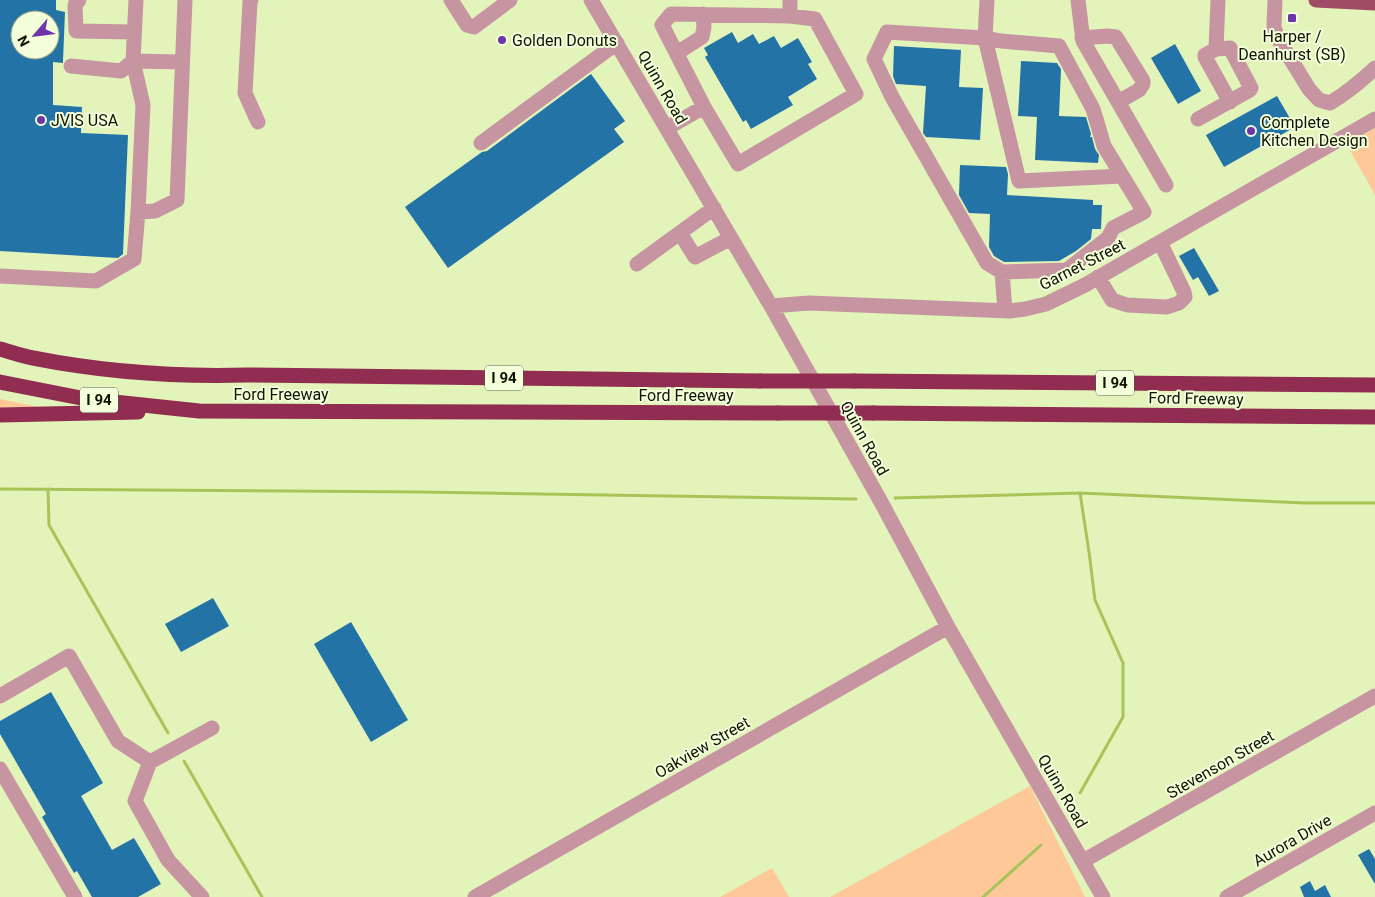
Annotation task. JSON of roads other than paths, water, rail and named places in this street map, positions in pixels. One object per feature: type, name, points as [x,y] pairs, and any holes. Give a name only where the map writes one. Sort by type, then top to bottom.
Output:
[{"type":"highway","name":"Ford Freeway","points":[[2,349],[32,358],[80,366],[204,376],[1375,385]]},
{"type":"highway","name":"Ford Freeway","points":[[0,382],[86,399],[199,411],[1375,417]]},
{"type":"highway","points":[[0,415],[199,411]]},
{"type":"main road","points":[[1316,0],[1375,3]]},
{"type":"street","points":[[79,0],[75,5],[76,31],[134,32]]},
{"type":"street","points":[[0,276],[96,281],[134,259],[138,212],[142,104],[133,61],[136,0]]},
{"type":"street","points":[[138,212],[155,212],[177,200],[185,0]]},
{"type":"street","points":[[251,0],[245,93],[258,122]]},
{"type":"street","points":[[451,0],[467,25],[474,27],[510,0]]},
{"type":"street","name":"Quinn Road","points":[[590,0],[771,306],[881,502],[948,627],[1103,897]]},
{"type":"street","points":[[790,0],[790,16]]},
{"type":"street","points":[[987,0],[985,38],[1019,181],[1122,176]]},
{"type":"street","points":[[1078,0],[1082,38],[1166,185]]},
{"type":"street","points":[[1216,49],[1218,0]]},
{"type":"street","points":[[1275,0],[1274,26],[1277,37],[1309,89],[1319,100],[1330,103],[1360,82],[1375,68]]},
{"type":"street","points":[[671,14],[703,14],[790,16],[815,19],[856,94],[738,164],[704,106],[662,25],[671,14]]},
{"type":"street","points":[[677,53],[702,37],[704,27],[703,14]]},
{"type":"street","points":[[887,32],[985,38],[1001,42],[1059,46],[1093,109],[1104,146],[1122,176],[1144,212],[1113,228],[1108,238],[1067,270],[1002,272],[987,264],[892,97],[874,59],[887,32]]},
{"type":"street","points":[[1082,38],[1116,37],[1143,82],[1139,90],[1118,102]]},
{"type":"street","points":[[481,143],[617,44]]},
{"type":"street","points":[[1198,119],[1230,102],[1250,90],[1251,86],[1230,48],[1216,49],[1205,55],[1205,57],[1230,102]]},
{"type":"street","points":[[71,66],[121,71],[133,61],[182,62]]},
{"type":"street","points":[[667,128],[704,106]]},
{"type":"street","name":"Garnet Street","points":[[771,306],[809,303],[1005,311],[1046,304],[1098,277],[1375,120]]},
{"type":"street","points":[[637,264],[714,208]]},
{"type":"street","points":[[680,233],[694,257],[731,238]]},
{"type":"street","points":[[1098,277],[1112,300],[1127,305],[1167,307],[1179,303],[1185,296],[1184,292],[1160,242]]},
{"type":"street","points":[[1002,272],[1005,311]]},
{"type":"street","name":"Oakview Street","points":[[474,897],[948,627]]},
{"type":"street","points":[[0,696],[69,656],[118,741],[150,762]]},
{"type":"street","name":"Stevenson Street","points":[[1083,862],[1375,696]]},
{"type":"street","points":[[202,897],[168,860],[135,801],[150,762],[212,728]]},
{"type":"street","points":[[0,770],[75,897]]},
{"type":"street","name":"Aurora Drive","points":[[1227,897],[1375,813]]},
{"type":"waterway","points":[[0,489],[421,492],[856,499]]},
{"type":"waterway","points":[[48,489],[49,525],[168,733]]},
{"type":"waterway","points":[[1080,493],[1095,600],[1123,663],[1123,717],[1080,793]]},
{"type":"waterway","points":[[895,498],[1080,493],[1305,503],[1375,503]]},
{"type":"waterway","points":[[184,761],[262,897]]},
{"type":"waterway","points":[[983,897],[1041,845]]},
{"type":"place","name":"Harper / Deanhurst (SB)","points":[[1292,18]]},
{"type":"place","name":"Golden Donuts","points":[[502,40]]},
{"type":"place","name":"JVIS USA","points":[[41,120]]},
{"type":"place","name":"Complete Kitchen Design","points":[[1251,131]]}]
